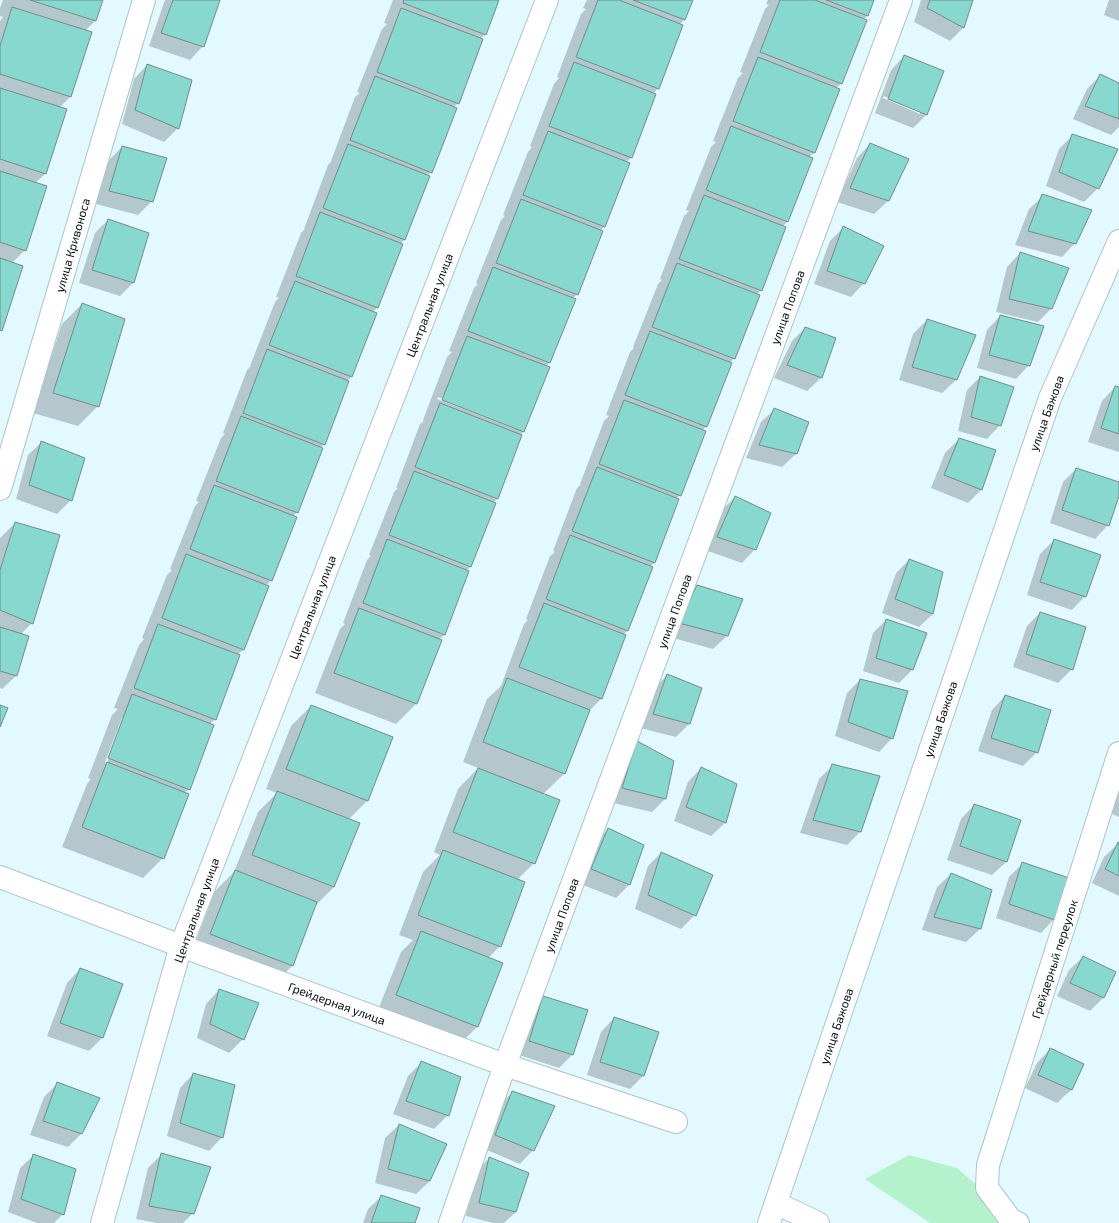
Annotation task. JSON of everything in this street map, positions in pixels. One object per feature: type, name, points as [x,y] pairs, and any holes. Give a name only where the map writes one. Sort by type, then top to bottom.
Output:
[{"type":"street","name":"улица Кривоноса","points":[[0,489],[144,0]]},
{"type":"street","name":"Центральная улица","points":[[102,1223],[181,946],[547,0]]},
{"type":"street","name":"улица Попова","points":[[450,1223],[505,1066],[901,0]]},
{"type":"street","name":"улица Бажова","points":[[772,1213],[1050,398],[1119,241]]},
{"type":"street","name":"Грейдерный переулок","points":[[1018,1223],[1011,1220],[987,1188],[988,1165],[1119,753]]},
{"type":"street","name":"Грейдерная улица","points":[[0,877],[505,1066],[676,1122]]},
{"type":"street","points":[[772,1213],[818,1223]]},
{"type":"green space","points":[[909,1155],[957,1168],[1020,1223],[930,1223],[865,1179]]},
{"type":"building","points":[[30,0],[103,0],[96,21]]},
{"type":"building","points":[[173,0],[220,0],[204,47],[161,33]]},
{"type":"building","points":[[404,0],[499,0],[486,35],[403,3]]},
{"type":"building","points":[[598,0],[619,0],[683,25],[659,89],[576,57]]},
{"type":"building","points":[[633,0],[693,0],[685,20]]},
{"type":"building","points":[[780,0],[815,0],[867,20],[842,84],[760,52]]},
{"type":"building","points":[[826,0],[874,0],[868,16]]},
{"type":"building","points":[[930,0],[973,0],[964,28],[927,8]]},
{"type":"building","points":[[12,7],[92,32],[71,97],[0,74],[0,46]]},
{"type":"building","points":[[401,8],[483,39],[459,104],[377,72]]},
{"type":"building","points":[[904,55],[944,71],[927,115],[888,99]]},
{"type":"building","points":[[758,57],[840,89],[815,153],[733,121]]},
{"type":"building","points":[[574,62],[656,94],[632,158],[549,126]]},
{"type":"building","points":[[147,64],[192,80],[179,129],[135,110]]},
{"type":"building","points":[[1100,74],[1119,83],[1119,119],[1085,106]]},
{"type":"building","points":[[375,76],[457,108],[432,173],[350,140]]},
{"type":"building","points":[[0,88],[67,109],[46,174],[0,159]]},
{"type":"building","points":[[731,126],[813,158],[788,222],[706,190]]},
{"type":"building","points":[[548,131],[630,163],[605,227],[523,195]]},
{"type":"building","points":[[1072,134],[1118,149],[1099,189],[1059,172]]},
{"type":"building","points":[[870,143],[909,159],[889,201],[850,188]]},
{"type":"building","points":[[348,144],[430,176],[405,240],[323,208]]},
{"type":"building","points":[[122,146],[167,158],[153,202],[109,191]]},
{"type":"building","points":[[0,171],[47,186],[26,251],[0,242]]},
{"type":"building","points":[[1042,194],[1092,210],[1076,244],[1028,231]]},
{"type":"building","points":[[704,195],[786,227],[762,291],[679,259]]},
{"type":"building","points":[[521,199],[603,231],[578,295],[496,263]]},
{"type":"building","points":[[320,212],[403,244],[378,308],[296,276]]},
{"type":"building","points":[[108,219],[149,233],[134,283],[92,270]]},
{"type":"building","points":[[843,226],[884,246],[865,284],[827,271]]},
{"type":"building","points":[[1020,252],[1069,268],[1052,309],[1009,299]]},
{"type":"building","points":[[0,258],[23,266],[2,331],[0,330]]},
{"type":"building","points":[[677,263],[760,295],[735,359],[652,327]]},
{"type":"building","points":[[493,267],[576,299],[550,363],[468,331]]},
{"type":"building","points":[[295,281],[377,313],[352,377],[269,345]]},
{"type":"building","points":[[82,303],[125,319],[99,407],[53,393]]},
{"type":"building","points":[[1000,315],[1044,326],[1030,366],[989,355]]},
{"type":"building","points":[[927,319],[976,335],[957,380],[912,367]]},
{"type":"building","points":[[805,327],[836,338],[822,378],[787,365]]},
{"type":"building","points":[[650,331],[732,363],[707,427],[625,395]]},
{"type":"building","points":[[467,336],[550,367],[524,432],[442,400]]},
{"type":"building","points":[[267,349],[349,381],[325,445],[243,413]]},
{"type":"building","points":[[980,376],[1014,387],[1001,426],[971,417]]},
{"type":"building","points":[[1115,386],[1119,387],[1119,434],[1101,428]]},
{"type":"building","points":[[624,400],[706,431],[681,496],[599,464]]},
{"type":"building","points":[[440,403],[522,435],[498,499],[415,467]]},
{"type":"building","points":[[774,408],[809,422],[797,454],[759,445]]},
{"type":"building","points":[[241,416],[323,448],[298,513],[216,481]]},
{"type":"building","points":[[959,438],[996,450],[982,490],[944,475]]},
{"type":"building","points":[[41,441],[85,458],[72,501],[29,485]]},
{"type":"building","points":[[597,467],[679,499],[655,563],[572,531]]},
{"type":"building","points":[[1076,468],[1119,482],[1119,496],[1109,526],[1062,510]]},
{"type":"building","points":[[414,471],[496,503],[471,567],[389,535]]},
{"type":"building","points":[[214,485],[297,517],[272,581],[190,549]]},
{"type":"building","points":[[735,496],[771,513],[756,550],[717,537]]},
{"type":"building","points":[[15,522],[60,535],[33,624],[0,610],[0,570]]},
{"type":"building","points":[[570,535],[653,567],[628,631],[546,599]]},
{"type":"building","points":[[387,539],[469,571],[445,635],[363,603]]},
{"type":"building","points":[[1054,539],[1101,555],[1086,597],[1040,582]]},
{"type":"building","points":[[186,554],[269,586],[244,650],[162,618]]},
{"type":"building","points":[[909,559],[943,572],[933,614],[895,599]]},
{"type":"building","points":[[697,585],[743,599],[728,636],[679,623]]},
{"type":"building","points":[[544,603],[626,635],[602,699],[519,667]]},
{"type":"building","points":[[359,608],[442,640],[417,704],[334,673]]},
{"type":"building","points":[[1040,612],[1086,627],[1073,670],[1026,654]]},
{"type":"building","points":[[886,619],[927,633],[913,670],[876,658]]},
{"type":"building","points":[[158,624],[240,655],[216,720],[134,688]]},
{"type":"building","points":[[0,627],[29,636],[17,676],[0,671]]},
{"type":"building","points":[[667,674],[702,688],[690,724],[653,714]]},
{"type":"building","points":[[507,678],[590,710],[565,774],[483,742]]},
{"type":"building","points":[[860,679],[908,691],[893,739],[848,722]]},
{"type":"building","points":[[132,694],[214,725],[190,790],[108,758]]},
{"type":"building","points":[[1005,695],[1051,710],[1038,753],[991,738]]},
{"type":"building","points":[[0,705],[8,708],[0,727]]},
{"type":"building","points":[[311,705],[393,737],[368,801],[286,769]]},
{"type":"building","points":[[637,741],[674,761],[666,799],[622,788]]},
{"type":"building","points":[[107,762],[189,794],[164,859],[82,827]]},
{"type":"building","points":[[832,764],[880,776],[861,832],[813,820]]},
{"type":"building","points":[[701,767],[737,784],[726,823],[686,807]]},
{"type":"building","points":[[478,768],[560,800],[535,864],[453,832]]},
{"type":"building","points":[[277,791],[360,823],[334,887],[252,855]]},
{"type":"building","points":[[974,804],[1021,820],[1007,862],[960,846]]},
{"type":"building","points":[[608,828],[644,845],[630,885],[591,869]]},
{"type":"building","points":[[1118,842],[1119,843],[1119,876],[1105,869]]},
{"type":"building","points":[[443,850],[525,882],[501,947],[418,915]]},
{"type":"building","points":[[661,852],[713,875],[696,916],[648,895]]},
{"type":"building","points":[[1022,862],[1069,878],[1055,920],[1009,904]]},
{"type":"building","points":[[235,870],[317,902],[293,966],[210,934]]},
{"type":"building","points":[[951,873],[992,890],[981,929],[934,917]]},
{"type":"building","points":[[421,931],[503,963],[478,1027],[396,995]]},
{"type":"building","points":[[1083,956],[1116,972],[1104,998],[1070,983]]},
{"type":"building","points":[[80,968],[123,984],[103,1038],[60,1023]]},
{"type":"building","points":[[219,989],[259,1003],[244,1040],[210,1024]]},
{"type":"building","points":[[543,996],[588,1010],[573,1055],[529,1041]]},
{"type":"building","points":[[614,1017],[659,1032],[644,1076],[600,1062]]},
{"type":"building","points":[[1050,1048],[1084,1064],[1072,1090],[1038,1075]]},
{"type":"building","points":[[421,1061],[461,1077],[449,1116],[406,1101]]},
{"type":"building","points":[[193,1073],[235,1085],[223,1138],[180,1123]]},
{"type":"building","points":[[57,1082],[100,1098],[82,1134],[43,1121]]},
{"type":"building","points":[[512,1091],[555,1106],[534,1151],[495,1135]]},
{"type":"building","points":[[399,1124],[447,1144],[430,1181],[388,1169]]},
{"type":"building","points":[[161,1153],[211,1167],[194,1214],[149,1206]]},
{"type":"building","points":[[33,1154],[76,1169],[64,1215],[21,1199]]},
{"type":"building","points":[[489,1157],[529,1173],[516,1212],[479,1203]]},
{"type":"building","points":[[381,1195],[420,1208],[415,1223],[371,1223]]}]
